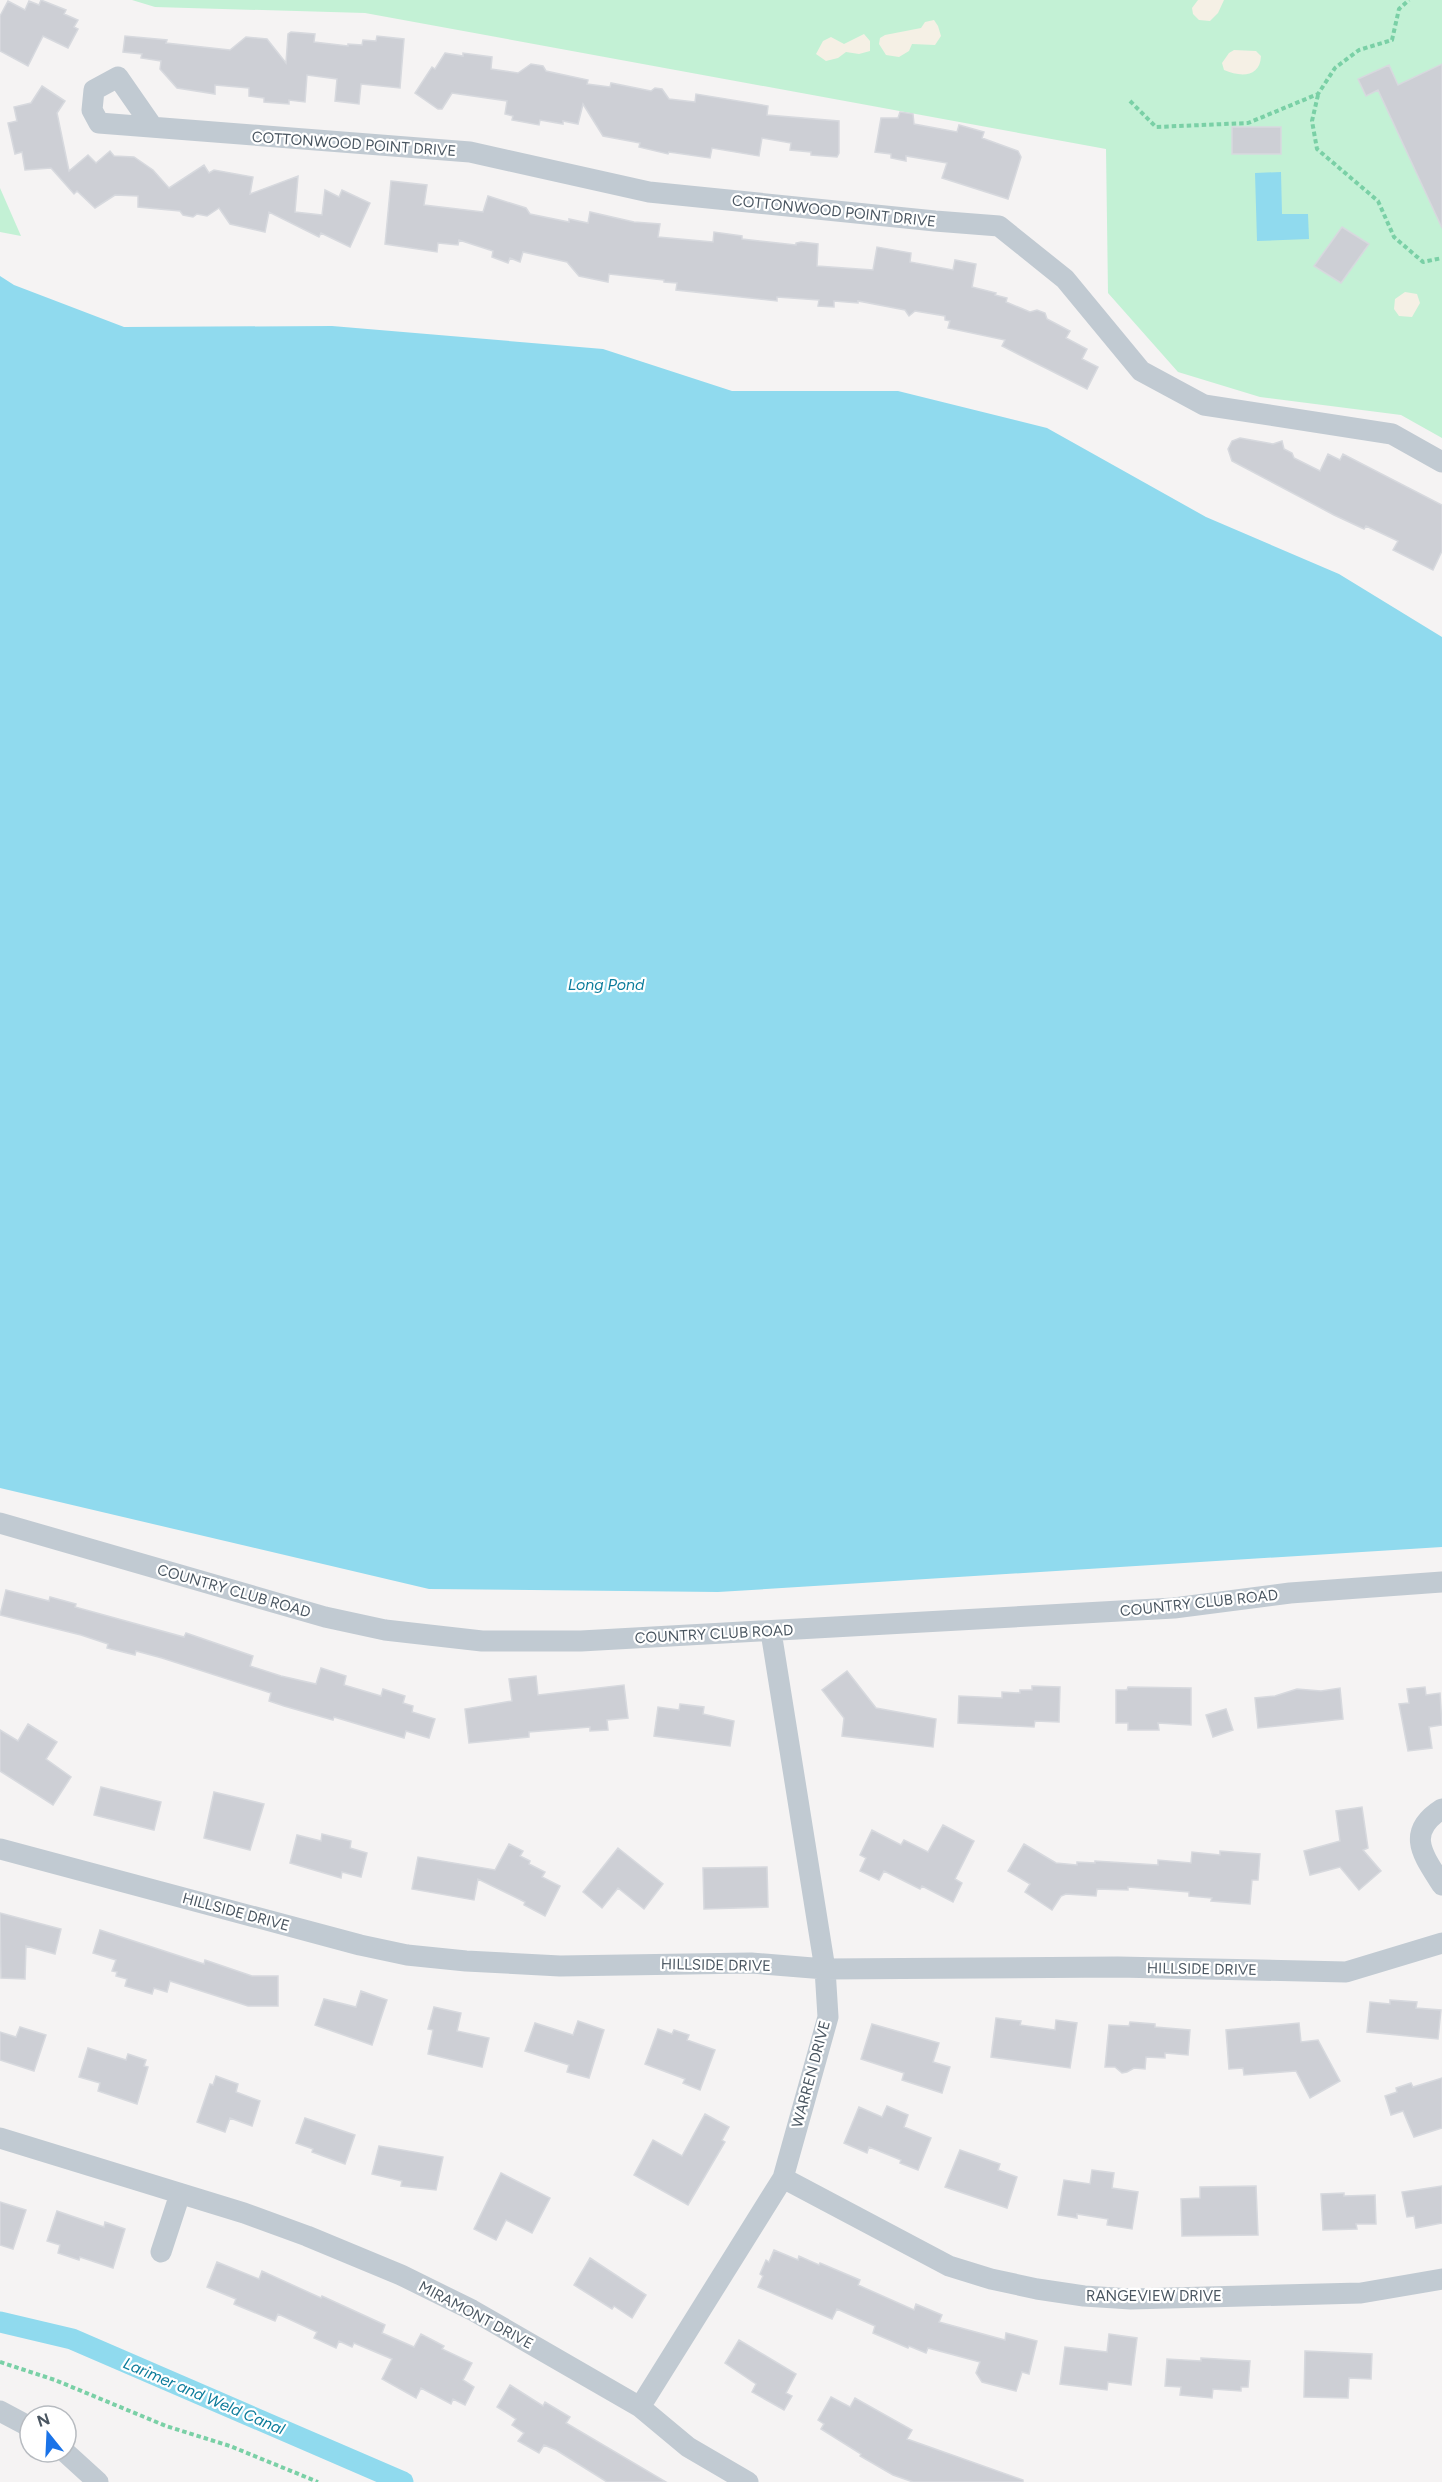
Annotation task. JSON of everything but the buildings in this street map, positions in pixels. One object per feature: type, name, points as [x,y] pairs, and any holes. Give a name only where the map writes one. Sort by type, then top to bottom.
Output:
[{"type":"street","name":"COTTONWOOD POINT DRIVE","points":[[152,126],[247,136],[470,152],[650,192],[999,226],[1065,279],[1141,371],[1204,405],[1392,434],[1442,462]]},
{"type":"street","name":"COUNTRY CLUB ROAD","points":[[0,1523],[325,1617],[385,1630],[482,1641],[581,1641],[771,1632],[1174,1608],[1290,1593],[1442,1582]]},
{"type":"street","name":"WARREN DRIVE","points":[[640,2407],[783,2178],[828,2017],[825,1969],[771,1632]]},
{"type":"street","points":[[1442,1809],[1432,1815],[1423,1827],[1420,1841],[1422,1852],[1442,1884]]},
{"type":"street","name":"HILLSIDE DRIVE","points":[[0,1849],[360,1945],[407,1955],[466,1961],[560,1966],[751,1963],[825,1969],[1118,1967],[1346,1972],[1442,1943]]},
{"type":"street","name":"MIRAMONT DRIVE","points":[[0,2138],[307,2236],[401,2275],[472,2310],[640,2407],[688,2448],[748,2482]]},
{"type":"street","name":"RANGEVIEW DRIVE","points":[[783,2178],[949,2266],[992,2279],[1038,2289],[1084,2296],[1131,2299],[1361,2293],[1442,2279]]},
{"type":"street","points":[[161,2252],[180,2194]]},
{"type":"street","points":[[0,2411],[18,2421]]},
{"type":"street","points":[[78,2464],[98,2482]]},
{"type":"path","points":[[1409,0],[1399,9],[1392,40],[1359,50],[1335,68],[1318,94],[1312,121],[1317,148],[1378,201],[1394,237],[1423,262],[1442,258]]},
{"type":"path","points":[[1130,101],[1156,127],[1248,123],[1318,94]]},
{"type":"path","points":[[0,2362],[56,2380],[166,2426],[230,2446],[318,2482]]},
{"type":"green space","points":[[132,0],[1442,0],[1442,438],[1401,415],[1260,397],[1178,372],[1108,293],[1106,149],[365,13],[155,7]]},
{"type":"green space","points":[[0,188],[21,236],[0,232]]},
{"type":"sand","points":[[1198,0],[1224,0],[1218,13],[1210,21],[1199,20],[1193,14],[1192,8]]},
{"type":"sand","points":[[934,20],[941,36],[935,45],[912,44],[909,51],[899,57],[886,55],[879,44],[880,38],[885,35],[921,28],[925,22]]},
{"type":"sand","points":[[864,34],[870,41],[870,51],[859,54],[846,52],[838,58],[826,61],[816,54],[823,41],[831,37],[844,44]]},
{"type":"sand","points":[[1234,50],[1256,51],[1261,56],[1257,68],[1248,74],[1236,74],[1224,70],[1222,63]]},
{"type":"sand","points":[[1405,292],[1417,294],[1420,303],[1412,317],[1399,316],[1394,309],[1395,299]]},
{"type":"water","points":[[1281,172],[1282,214],[1308,214],[1309,239],[1257,241],[1255,173]]},
{"type":"water","name":"Long Pond","points":[[0,276],[14,285],[124,327],[332,326],[603,349],[732,391],[898,391],[1047,428],[1206,517],[1339,574],[1442,637],[1442,1547],[718,1592],[429,1589],[0,1488]]},
{"type":"waterway","name":"Larimer and Weld Canal","points":[[0,2322],[72,2339],[403,2482]]}]
